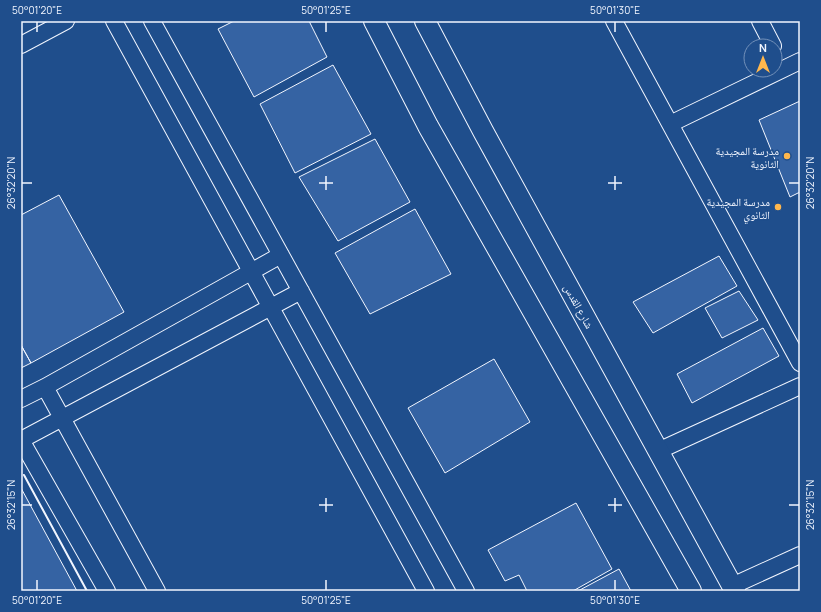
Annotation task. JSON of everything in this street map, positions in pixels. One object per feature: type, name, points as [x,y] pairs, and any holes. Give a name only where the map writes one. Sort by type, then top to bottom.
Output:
[{"type":"main road","points":[[374,21],[428,126],[691,591]]},
{"type":"main road","name":"شارع القدس","points":[[425,21],[733,588]]},
{"type":"street","points":[[21,45],[66,21]]},
{"type":"street","points":[[114,21],[426,591]]},
{"type":"street","points":[[152,21],[466,591]]},
{"type":"street","points":[[614,21],[800,363]]},
{"type":"street","points":[[760,21],[769,38]]},
{"type":"street","points":[[670,124],[800,61]]},
{"type":"street","points":[[783,64],[785,68]]},
{"type":"street","points":[[21,399],[45,388],[281,256]]},
{"type":"street","points":[[107,591],[21,440],[301,291]]},
{"type":"street","points":[[658,451],[800,386]]},
{"type":"street","points":[[45,388],[157,591]]},
{"type":"street","points":[[733,588],[800,555]]},
{"type":"building","points":[[234,21],[309,21],[327,57],[254,97],[218,29]]},
{"type":"building","points":[[333,65],[371,134],[295,173],[260,104]]},
{"type":"building","name":"مدرسة المجيدية الثانوية","points":[[800,101],[800,192],[790,197],[759,120]]},
{"type":"building","points":[[375,139],[410,202],[338,241],[299,177]]},
{"type":"building","points":[[59,195],[124,312],[31,363],[21,345],[21,215]]},
{"type":"building","points":[[415,209],[451,274],[370,314],[335,253]]},
{"type":"building","points":[[719,256],[737,286],[653,333],[633,302]]},
{"type":"building","points":[[739,291],[758,320],[722,338],[705,308]]},
{"type":"building","points":[[763,328],[779,356],[692,403],[677,374]]},
{"type":"building","points":[[21,345],[31,363],[21,368]]},
{"type":"building","points":[[494,359],[530,422],[445,473],[408,408]]},
{"type":"building","points":[[21,488],[77,591],[21,591]]},
{"type":"building","points":[[576,503],[612,569],[573,591],[527,591],[519,575],[505,581],[488,550]]},
{"type":"building","points":[[619,569],[631,591],[578,591]]},
{"type":"wall","points":[[24,475],[87,591]]},
{"type":"place","name":"مدرسة المجيدية الثانوية","points":[[787,156]]},
{"type":"place","name":"مدرسة المجيدية الثانوي","points":[[778,207]]}]
